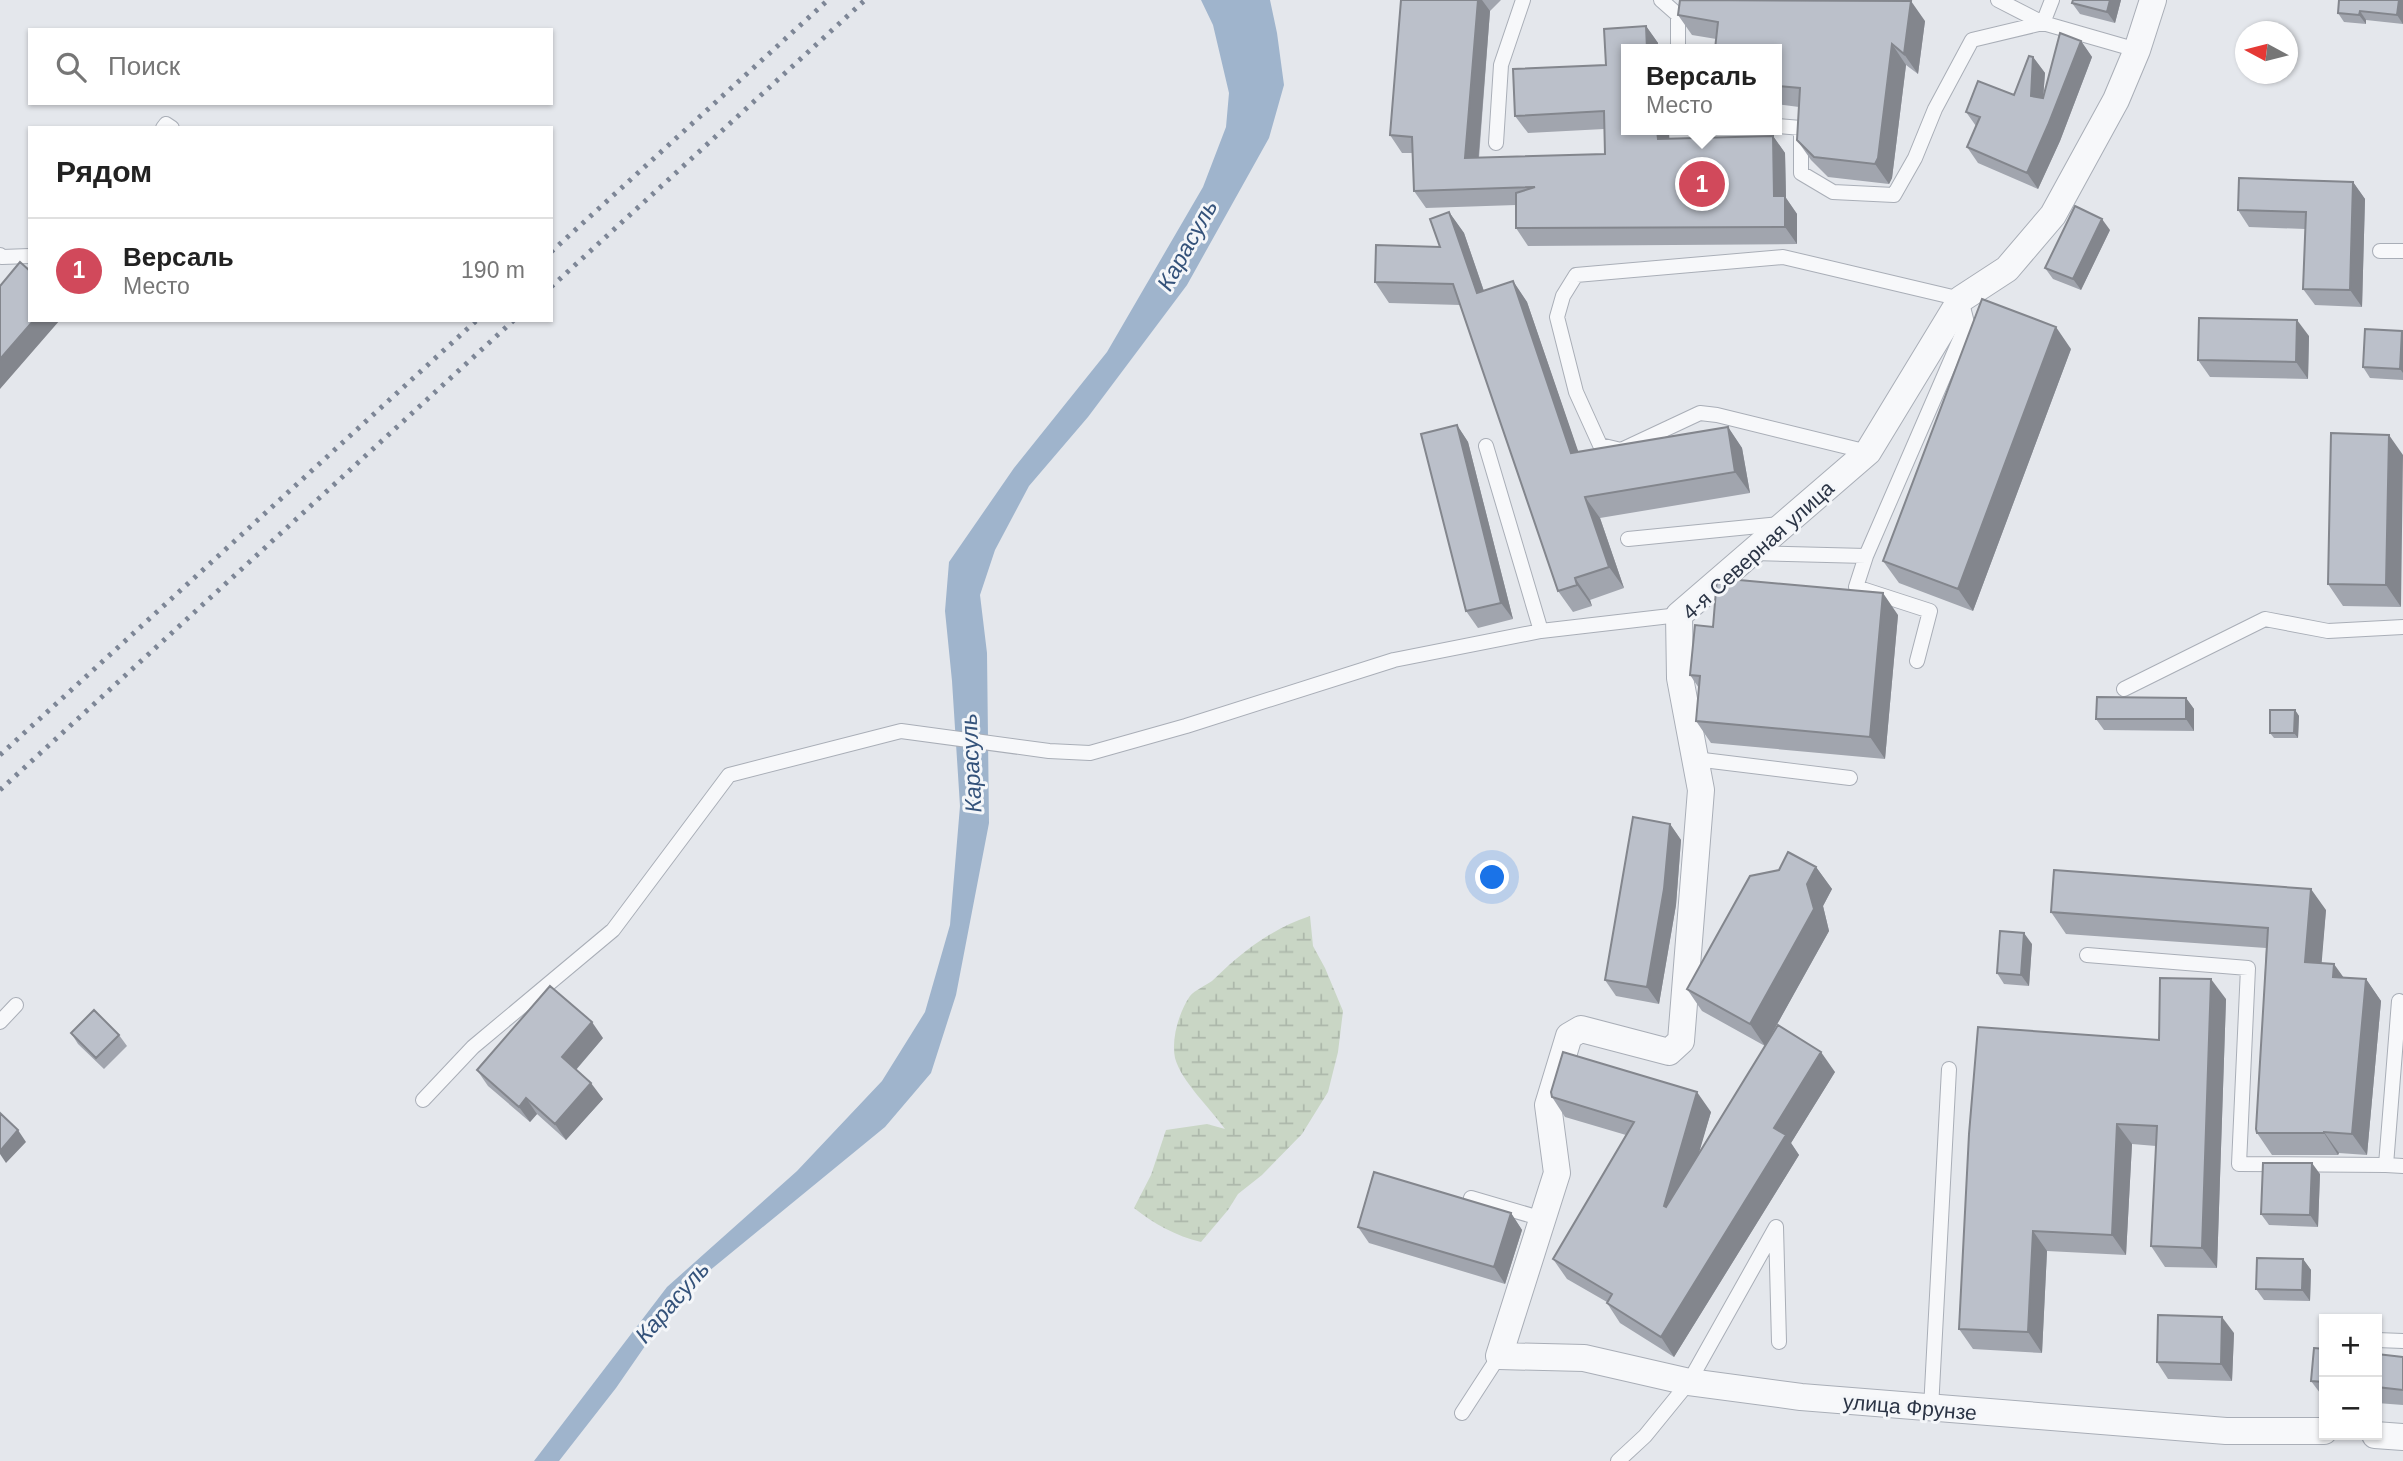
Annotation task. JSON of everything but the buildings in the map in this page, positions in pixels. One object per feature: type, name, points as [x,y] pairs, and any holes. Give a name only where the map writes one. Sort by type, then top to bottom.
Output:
[{"type":"street","name":"4-я Северная улица","points":[[1499,1356],[1557,1173],[1548,1105],[1569,1036],[1581,1029],[1669,1052],[1681,1041],[1701,790],[1680,678],[1679,615],[1868,452],[1961,299],[2007,269],[2053,215],[2116,100],[2137,50],[2153,0]]},
{"type":"street","name":"улица Фрунзе","points":[[1499,1356],[1584,1358],[1689,1382],[1801,1397],[1931,1409],[2226,1431],[2319,1431]]},
{"type":"street","points":[[2382,1436],[2403,1437]]},
{"type":"lane","points":[[1496,143],[1501,65],[1523,0]]},
{"type":"lane","points":[[1661,0],[1679,7],[1678,44]]},
{"type":"lane","points":[[1998,0],[2043,23],[2137,50]]},
{"type":"lane","points":[[2043,23],[2052,0]]},
{"type":"lane","points":[[1782,126],[1801,128],[1801,173],[1833,192],[1894,195],[1915,158],[1935,109],[1972,40],[2043,23]]},
{"type":"lane","points":[[2380,251],[2403,251]]},
{"type":"lane","points":[[0,255],[28,256]]},
{"type":"lane","points":[[1868,452],[1700,413],[1621,450],[1600,445],[1576,393],[1557,317],[1563,296],[1576,275],[1783,257],[1961,299],[1967,323],[1866,556],[1856,587],[1930,611],[1916,662]]},
{"type":"lane","points":[[1486,446],[1541,631]]},
{"type":"lane","points":[[1628,539],[1784,524]]},
{"type":"lane","points":[[1751,552],[1866,556]]},
{"type":"lane","points":[[423,1100],[473,1047],[613,930],[729,775],[901,731],[1049,751],[1090,753],[1186,726],[1394,660],[1541,631],[1679,615]]},
{"type":"lane","points":[[2124,689],[2265,619],[2328,631],[2403,627]]},
{"type":"lane","points":[[1695,759],[1850,778]]},
{"type":"lane","points":[[2087,955],[2248,968],[2239,1164],[2403,1166]]},
{"type":"lane","points":[[2386,1165],[2399,1001]]},
{"type":"lane","points":[[0,1021],[16,1005]]},
{"type":"lane","points":[[1931,1409],[1949,1069]]},
{"type":"lane","points":[[1471,1198],[1543,1219]]},
{"type":"lane","points":[[1618,1461],[1645,1436],[1689,1382],[1776,1227],[1779,1342]]},
{"type":"lane","points":[[2382,1340],[2403,1341]]},
{"type":"lane","points":[[1462,1413],[1499,1356]]},
{"type":"green space","points":[[1310,916],[1313,946],[1343,1011],[1338,1052],[1328,1092],[1302,1134],[1262,1175],[1238,1194],[1201,1242],[1174,1233],[1134,1208],[1151,1175],[1166,1130],[1207,1124],[1225,1129],[1178,1067],[1174,1051],[1175,1034],[1182,1010],[1192,994],[1212,981],[1253,946]]},
{"type":"water","name":"Карасуль","points":[[1201,0],[1270,0],[1284,85],[1269,138],[1187,285],[1088,417],[1029,486],[995,550],[980,595],[987,653],[989,823],[956,995],[931,1073],[885,1127],[681,1294],[616,1388],[559,1461],[534,1461],[667,1287],[797,1171],[882,1081],[925,1012],[950,925],[960,806],[945,611],[949,562],[1014,468],[1107,352],[1203,187],[1226,127],[1229,93],[1213,25]]},
{"type":"railway","points":[[553,250],[828,0]]},
{"type":"railway","points":[[553,285],[865,0]]},
{"type":"railway","points":[[0,755],[475,322]]},
{"type":"railway","points":[[0,790],[512,322]]},
{"type":"place","name":"Версаль","points":[[1702,184]]}]
